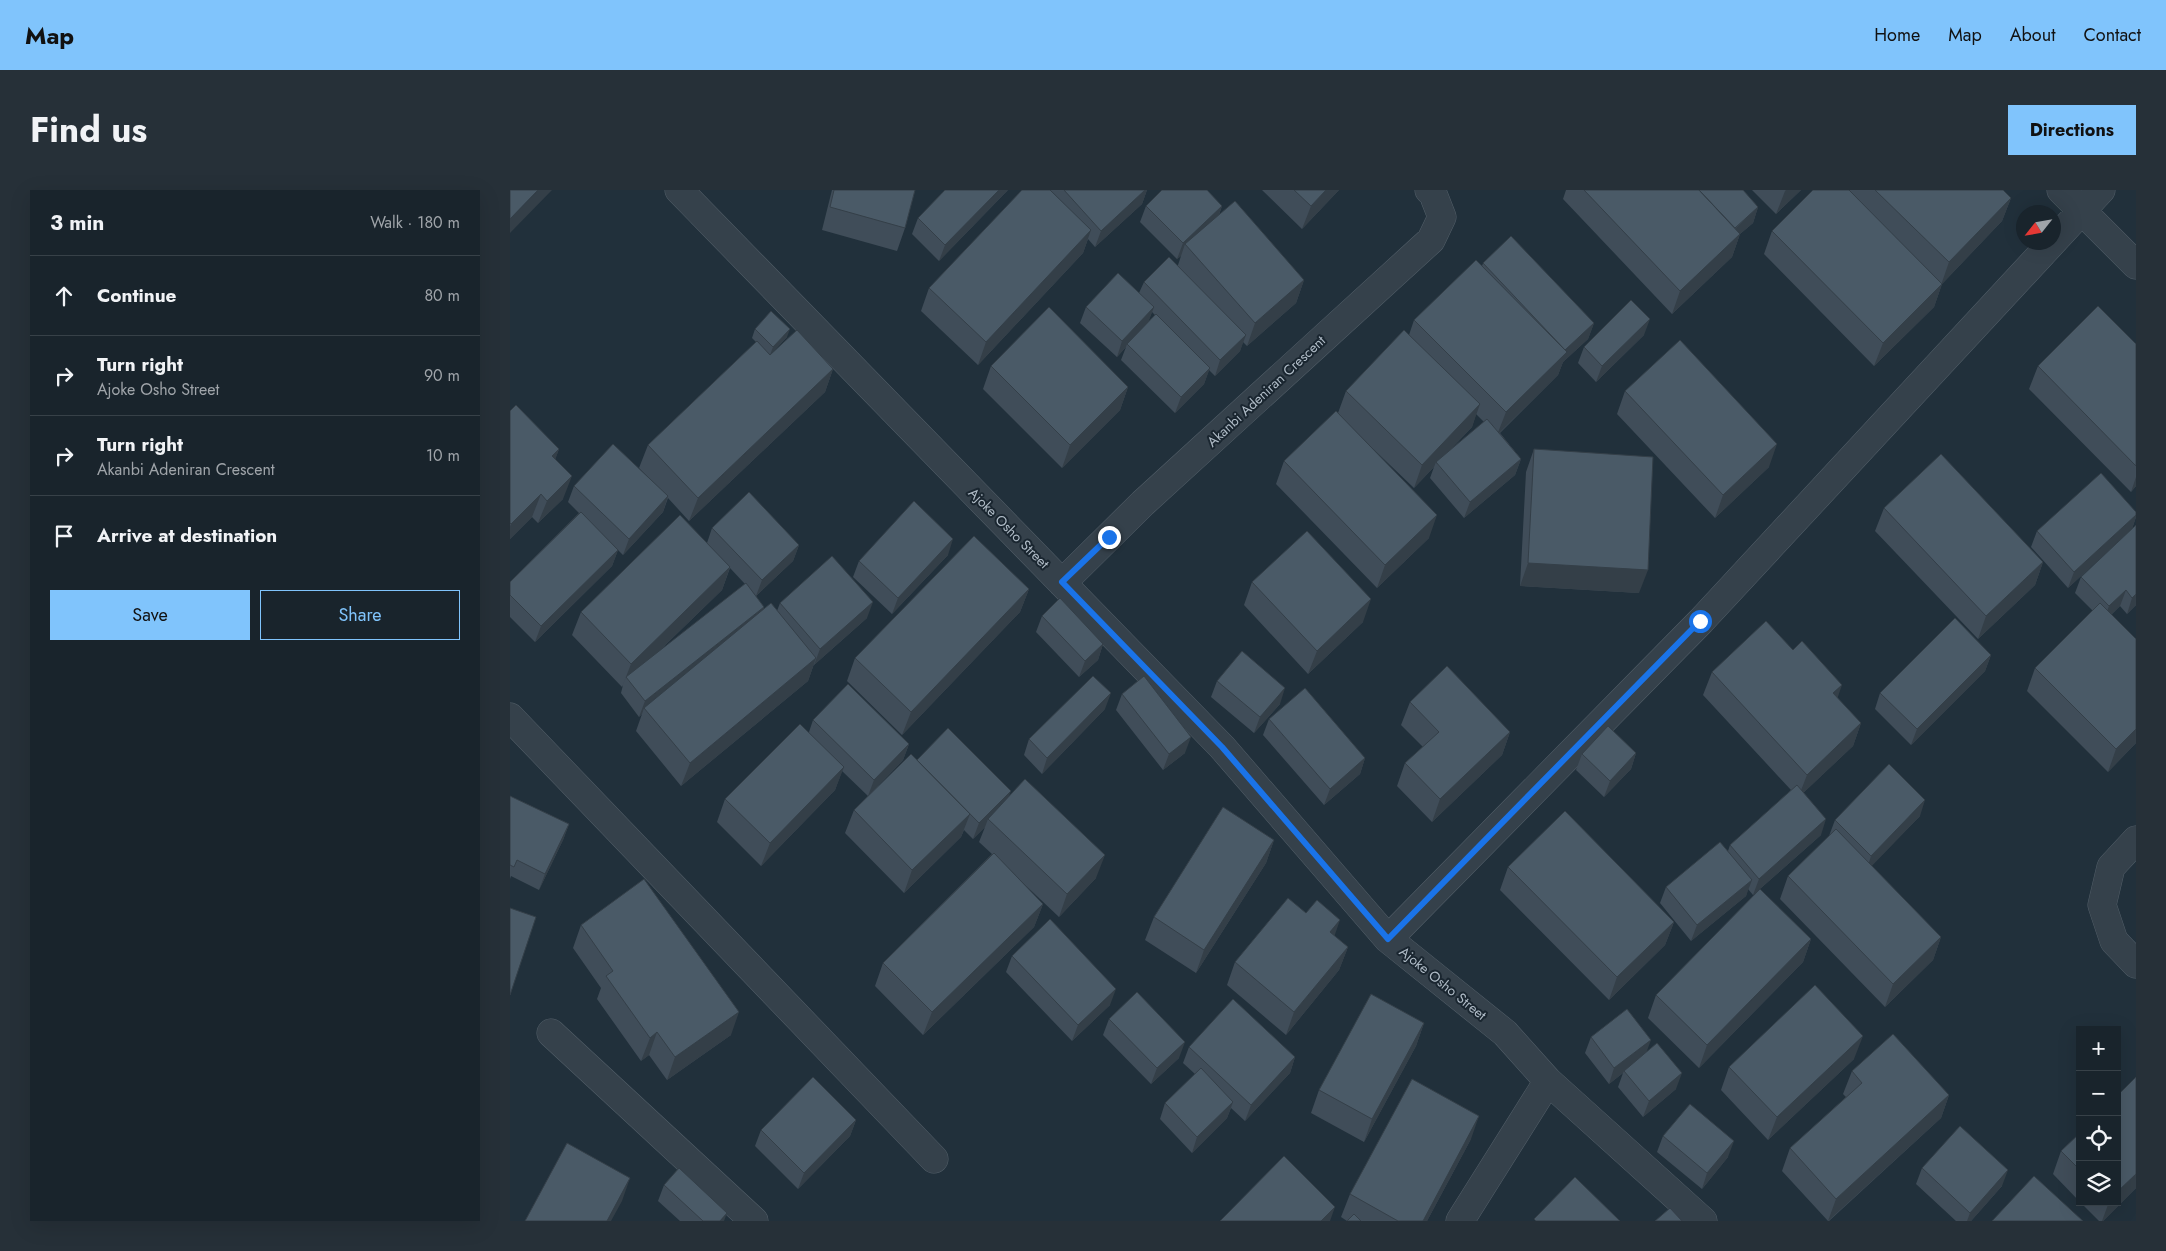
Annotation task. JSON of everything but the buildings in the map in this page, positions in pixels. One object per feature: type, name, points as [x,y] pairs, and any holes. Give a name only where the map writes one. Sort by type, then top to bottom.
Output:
[{"type":"street","name":"Ajoke Osho Street","points":[[679,190],[1222,747],[1388,939],[1505,1033],[1548,1081],[1702,1221]]},
{"type":"street","name":"Akanbi Adeniran Crescent","points":[[1062,582],[1143,503],[1431,240],[1442,217],[1433,194],[1429,190]]},
{"type":"street","points":[[2061,190],[2136,265]]},
{"type":"street","points":[[1388,939],[1700,621],[2101,190]]},
{"type":"street","points":[[510,717],[934,1159]]},
{"type":"street","points":[[2136,840],[2111,867],[2102,905],[2114,941],[2136,964]]},
{"type":"street","points":[[552,1033],[754,1221]]},
{"type":"street","points":[[1460,1221],[1548,1081]]},
{"type":"route","points":[[1109,537],[1062,582],[1222,747],[1388,939],[1700,621]]}]
